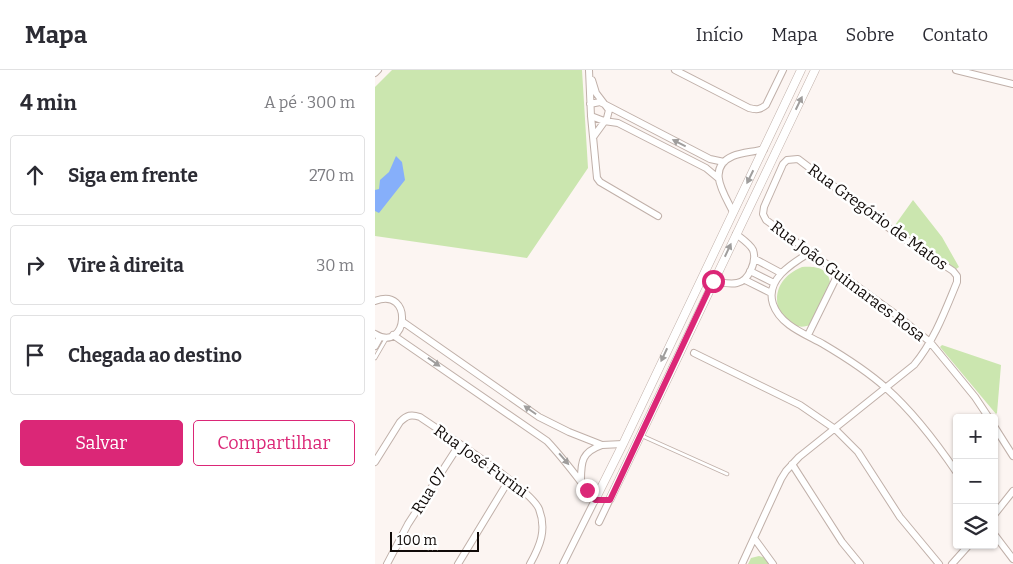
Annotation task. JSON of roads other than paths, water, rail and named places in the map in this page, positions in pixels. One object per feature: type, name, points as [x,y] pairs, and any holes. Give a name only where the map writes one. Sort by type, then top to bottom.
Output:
[{"type":"street","points":[[375,73],[378,70]]},
{"type":"street","points":[[675,70],[749,108],[761,109],[766,105],[783,70]]},
{"type":"street","points":[[563,564],[623,444],[801,70]]},
{"type":"street","points":[[599,522],[815,70]]},
{"type":"street","points":[[956,70],[1013,84]]},
{"type":"street","points":[[589,72],[595,172],[597,178],[600,182],[658,216]]},
{"type":"street","points":[[589,72],[596,93],[609,110],[593,137]]},
{"type":"street","points":[[590,104],[600,102],[710,159],[724,162]]},
{"type":"street","points":[[591,116],[604,121],[618,123],[706,168],[718,178]]},
{"type":"street","points":[[773,128],[784,134]]},
{"type":"street","points":[[733,212],[721,191],[718,178],[724,162],[734,156],[764,149]]},
{"type":"street","name":"Rua Gregório de Matos","points":[[763,214],[764,207],[783,164],[787,160],[798,160],[893,231],[953,271],[957,276],[957,282],[930,342]]},
{"type":"street","name":"Rua João Guimaraes Rosa","points":[[763,214],[766,220],[809,253],[899,316],[930,342],[975,397],[986,414]]},
{"type":"street","points":[[713,281],[731,284],[740,283],[745,280],[750,272],[755,259],[752,249],[736,234]]},
{"type":"street","points":[[809,253],[795,261],[781,273],[774,283],[771,293],[777,313],[782,319],[855,364],[887,388],[953,468]]},
{"type":"street","points":[[755,259],[781,273]]},
{"type":"street","points":[[750,272],[774,283]]},
{"type":"street","points":[[808,335],[838,274]]},
{"type":"street","points":[[745,280],[771,293]]},
{"type":"street","points":[[375,301],[386,299],[397,304],[401,309],[403,322],[398,332],[384,336],[375,346]]},
{"type":"street","points":[[403,322],[539,416],[569,432],[602,446]]},
{"type":"street","points":[[384,336],[547,441],[565,459],[595,500]]},
{"type":"street","points":[[673,336],[685,341]]},
{"type":"street","points":[[742,564],[781,479],[791,464],[914,365],[930,342]]},
{"type":"street","points":[[694,353],[800,405],[835,429],[858,452],[900,517],[939,564]]},
{"type":"street","name":"Rua José Furini","points":[[375,462],[400,422],[405,417],[412,415],[420,417],[534,500],[541,516],[542,538],[530,564]]},
{"type":"street","points":[[998,432],[1013,456]]},
{"type":"street","points":[[581,480],[581,469],[585,456],[594,448],[623,444]]},
{"type":"street","name":"Rua 07","points":[[387,564],[409,524],[459,445]]},
{"type":"street","points":[[791,464],[842,542],[860,564]]},
{"type":"street","points":[[458,564],[509,480]]},
{"type":"street","points":[[603,484],[604,492],[610,500]]},
{"type":"street","points":[[998,510],[1013,491]]},
{"type":"street","points":[[595,500],[610,500]]},
{"type":"street","points":[[754,538],[773,564]]},
{"type":"street","points":[[998,539],[1013,559]]},
{"type":"street","points":[[952,564],[965,549]]},
{"type":"lane","points":[[375,358],[384,336]]},
{"type":"lane","points":[[640,435],[727,474]]},
{"type":"water","points":[[396,156],[402,162],[405,180],[379,213],[375,211],[375,190],[379,189],[380,180],[389,172]]}]
